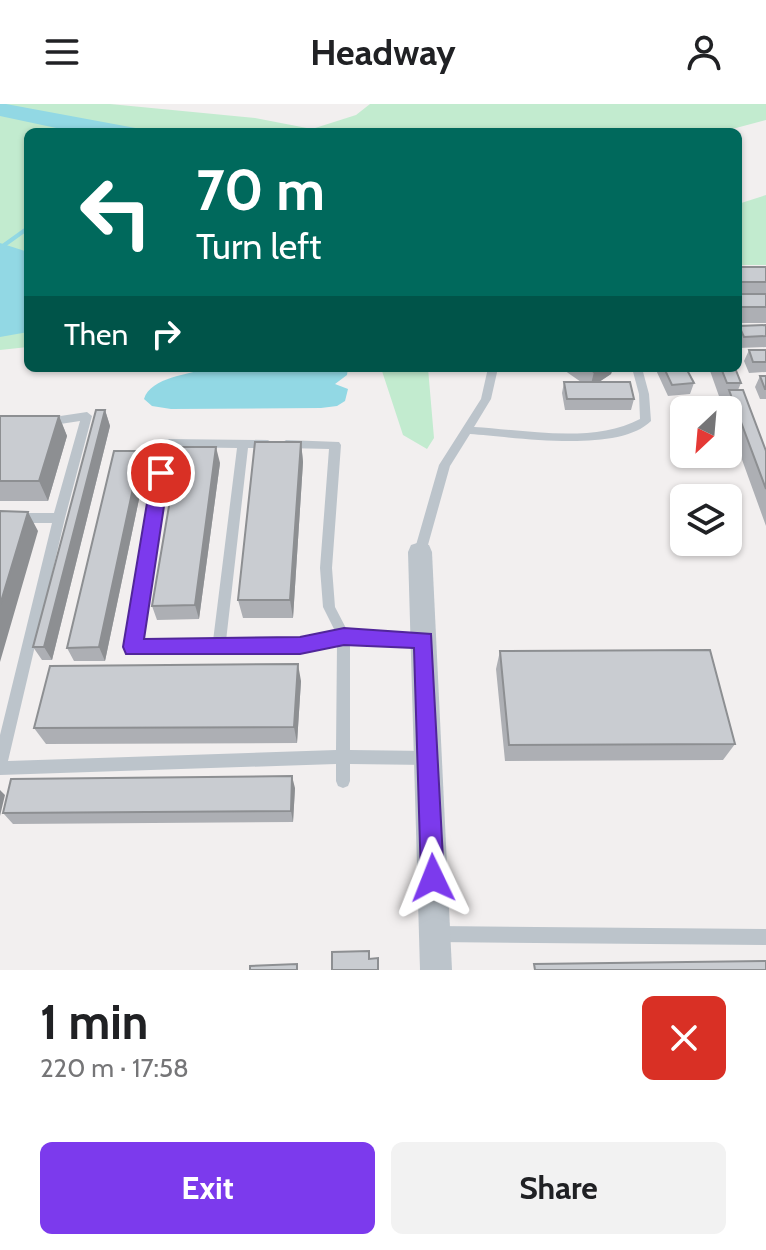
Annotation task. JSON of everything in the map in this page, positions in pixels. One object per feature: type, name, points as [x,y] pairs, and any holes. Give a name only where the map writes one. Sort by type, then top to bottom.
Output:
[{"type":"street","points":[[420,552],[436,970]]},
{"type":"lane","points":[[420,552],[445,465],[486,399],[492,372]]},
{"type":"lane","points":[[467,430],[562,435],[634,431],[646,421],[638,372]]},
{"type":"lane","points":[[29,424],[87,416],[59,518],[0,766],[343,757],[428,758]]},
{"type":"lane","points":[[343,781],[344,637],[329,607],[326,568],[335,445],[165,443],[133,647],[300,646],[344,637],[424,640]]},
{"type":"lane","points":[[219,647],[243,444]]},
{"type":"lane","points":[[0,518],[59,518]]},
{"type":"lane","points":[[435,934],[766,937]]},
{"type":"green space","points":[[0,104],[110,104],[255,118],[307,128],[24,128],[24,347],[0,350]]},
{"type":"green space","points":[[370,104],[766,104],[766,120],[736,128],[315,128],[356,115]]},
{"type":"green space","points":[[766,195],[766,265],[742,265],[742,203]]},
{"type":"green space","points":[[382,372],[428,372],[434,438],[427,449],[403,435]]},
{"type":"water","points":[[0,104],[6,104],[135,128],[56,128],[0,116]]},
{"type":"water","points":[[0,243],[24,251],[24,333],[0,337]]},
{"type":"water","points":[[194,372],[347,372],[335,384],[348,389],[345,401],[337,406],[321,408],[171,409],[152,406],[144,399],[154,386]]},
{"type":"building","points":[[742,267],[766,267],[766,282],[742,282]]},
{"type":"building","points":[[742,294],[766,294],[766,307],[742,307]]},
{"type":"building","points":[[766,325],[766,336],[744,337],[742,326]]},
{"type":"building","points":[[749,350],[766,350],[766,362],[753,362]]},
{"type":"building","points":[[666,372],[688,372],[694,383],[672,385]]},
{"type":"building","points":[[723,372],[737,372],[741,383],[727,383]]},
{"type":"building","points":[[760,376],[766,376],[766,389],[765,389]]},
{"type":"building","points":[[564,382],[630,382],[634,399],[567,399]]},
{"type":"building","points":[[729,390],[743,390],[766,451],[766,489],[742,425],[742,396],[731,396]]},
{"type":"building","points":[[96,410],[105,410],[44,647],[33,647]]},
{"type":"building","points":[[0,416],[59,416],[39,481],[0,481]]},
{"type":"building","points":[[255,442],[301,442],[290,600],[238,600]]},
{"type":"building","points":[[179,447],[216,447],[195,605],[152,606]]},
{"type":"building","points":[[114,451],[141,451],[99,647],[67,648]]},
{"type":"building","points":[[0,511],[28,512],[0,605]]},
{"type":"building","points":[[710,650],[735,744],[509,745],[500,651]]},
{"type":"building","points":[[298,664],[294,727],[34,728],[50,666]]},
{"type":"building","points":[[292,776],[291,811],[3,813],[11,779]]},
{"type":"building","points":[[369,951],[369,959],[378,958],[378,970],[332,970],[332,952]]},
{"type":"building","points":[[766,961],[766,970],[535,970],[534,964]]},
{"type":"building","points":[[297,964],[297,970],[250,970],[250,966]]},
{"type":"waterway","points":[[0,248],[24,231]]},
{"type":"route","points":[[161,473],[133,647],[300,646],[344,637],[424,640],[433,878]]}]
